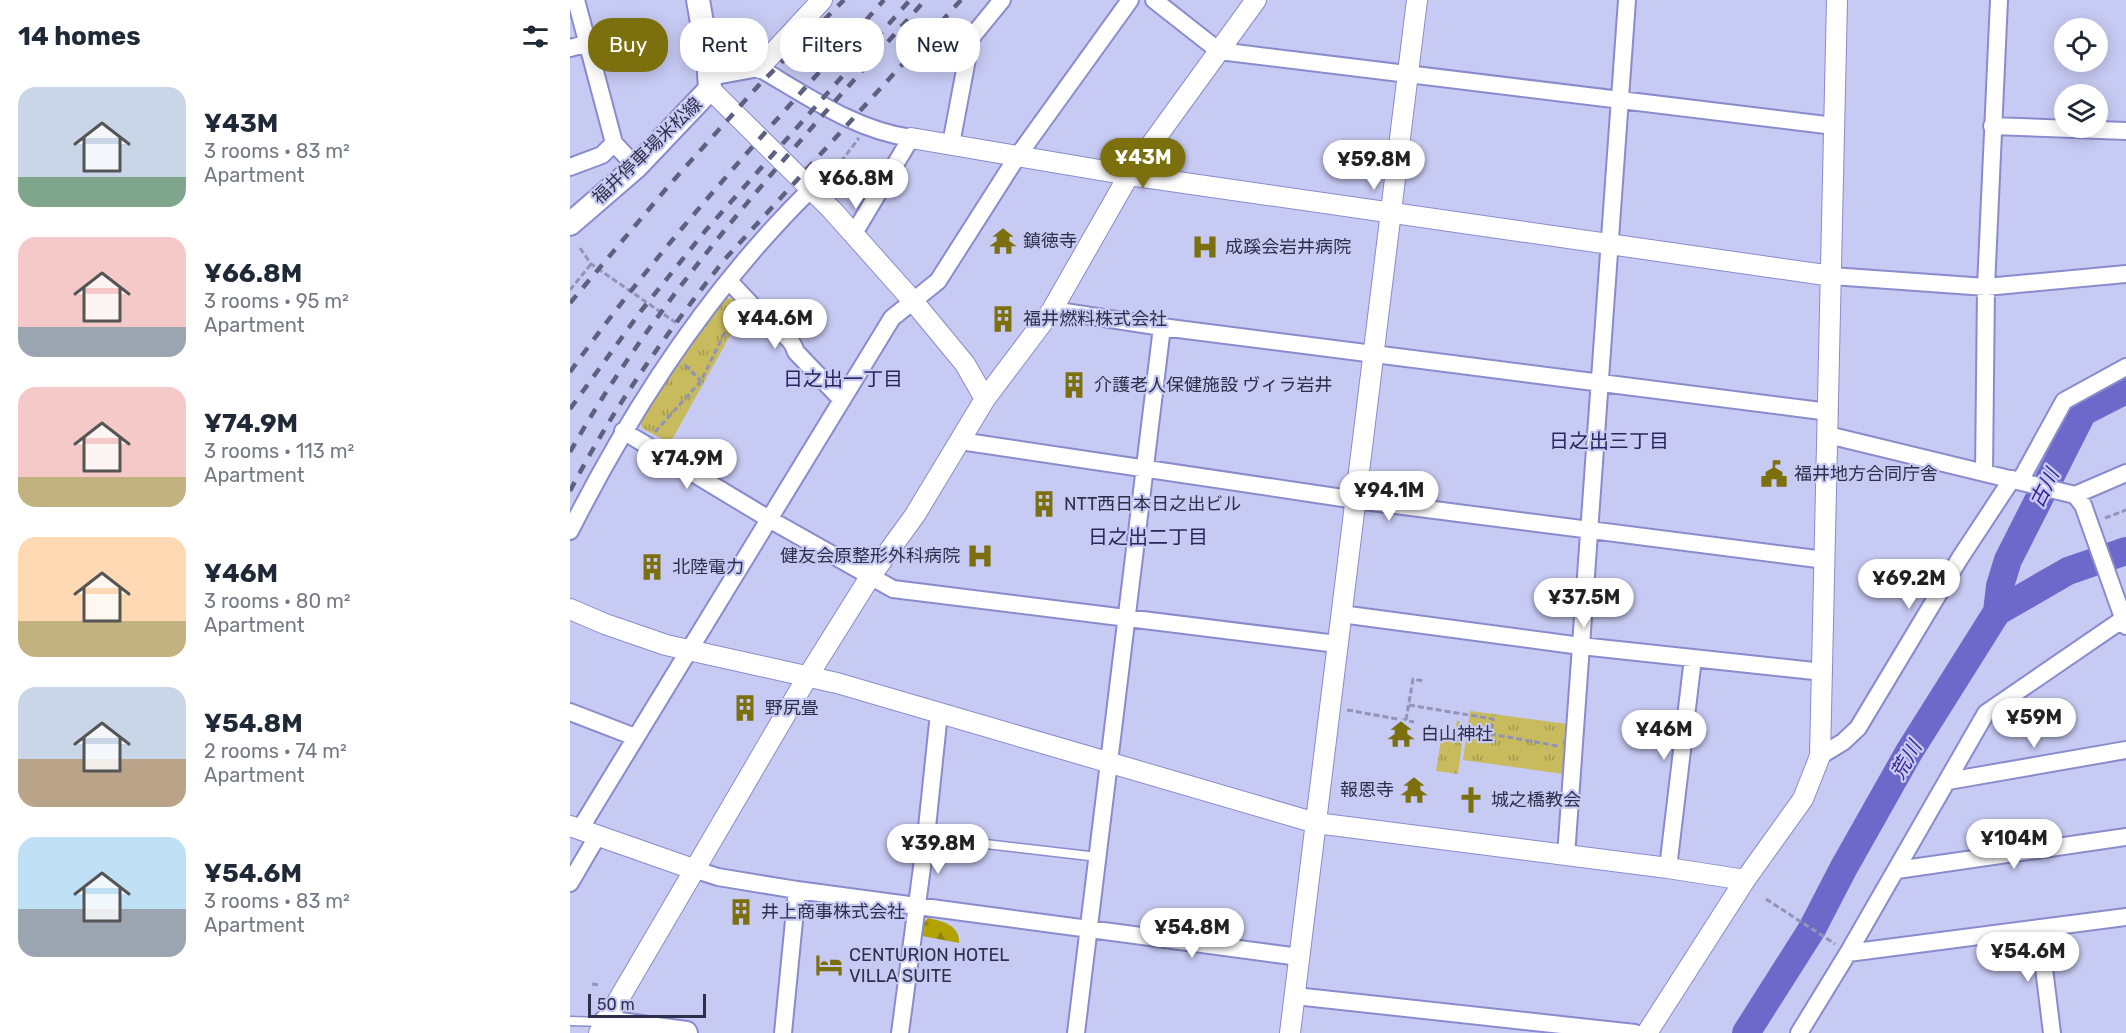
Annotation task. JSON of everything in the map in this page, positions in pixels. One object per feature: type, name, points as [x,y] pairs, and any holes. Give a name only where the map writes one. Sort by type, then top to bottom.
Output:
[{"type":"main road","name":"福井停車場米松線","points":[[574,214],[636,167],[710,83],[698,0]]},
{"type":"main road","points":[[602,1027],[686,1033]]},
{"type":"street","points":[[570,48],[588,43],[576,0]]},
{"type":"street","points":[[768,58],[822,0]]},
{"type":"street","points":[[951,144],[971,38],[1002,0]]},
{"type":"street","points":[[1130,0],[1017,157],[938,281],[892,318],[840,398],[769,519],[635,737],[575,827],[718,878],[1299,957]]},
{"type":"street","points":[[1154,0],[1219,51],[1834,126]]},
{"type":"street","points":[[602,1027],[693,869],[870,577],[915,515],[985,399],[1052,310],[1129,175],[1256,0]]},
{"type":"street","points":[[1290,1033],[1417,0]]},
{"type":"street","points":[[1566,856],[1627,0]]},
{"type":"street","points":[[1647,1033],[1745,880],[1803,799],[1820,756],[1837,0]]},
{"type":"street","points":[[1984,473],[1986,287],[1999,0]]},
{"type":"street","points":[[596,72],[614,143],[636,167]]},
{"type":"street","points":[[746,72],[710,83],[913,301],[965,364],[985,399]]},
{"type":"street","points":[[766,72],[826,108],[867,126],[911,138],[1129,175],[1832,276],[1986,287],[2126,274]]},
{"type":"street","points":[[1992,126],[2126,131]]},
{"type":"street","points":[[853,235],[911,138]]},
{"type":"street","points":[[570,167],[602,155],[614,143]]},
{"type":"street","points":[[570,531],[623,432],[654,380],[729,281],[811,189]]},
{"type":"street","points":[[729,281],[778,333],[783,334],[794,344],[796,352],[840,398]]},
{"type":"street","points":[[1052,310],[1162,327],[1829,412]]},
{"type":"street","points":[[1076,1033],[1162,327]]},
{"type":"street","points":[[1820,756],[1843,742],[1858,728],[1960,558],[2021,481],[2064,401],[2126,367]]},
{"type":"street","points":[[623,432],[769,519],[893,589],[1127,620],[1337,644]]},
{"type":"street","points":[[1799,1033],[1846,951],[1897,870],[1986,713],[2125,620],[2083,505],[2067,493],[1828,435]]},
{"type":"street","points":[[960,441],[1356,500],[1825,560]]},
{"type":"street","points":[[2067,493],[2126,473]]},
{"type":"street","points":[[570,609],[630,633],[688,650],[808,676],[1316,823],[1745,880]]},
{"type":"street","points":[[1341,614],[1581,646],[1823,672]]},
{"type":"street","points":[[1668,868],[1694,658]]},
{"type":"street","points":[[570,712],[635,737]]},
{"type":"street","points":[[900,1033],[926,837],[939,713]]},
{"type":"street","points":[[1948,782],[2126,750]]},
{"type":"street","points":[[570,883],[598,835]]},
{"type":"street","points":[[1897,870],[2126,837]]},
{"type":"street","points":[[783,1033],[797,890]]},
{"type":"street","points":[[1846,951],[2126,917]]},
{"type":"street","points":[[2039,928],[2052,1033]]},
{"type":"street","points":[[1294,996],[1635,1033]]},
{"type":"lane","points":[[926,837],[1098,857]]},
{"type":"lane","points":[[570,1021],[602,1027]]},
{"type":"path","points":[[830,176],[867,126]]},
{"type":"path","points":[[580,248],[591,264],[689,332]]},
{"type":"path","points":[[570,290],[591,264]]},
{"type":"path","points":[[654,434],[701,381],[725,332],[740,312]]},
{"type":"path","points":[[684,364],[701,381]]},
{"type":"path","points":[[2089,523],[2126,510]]},
{"type":"path","points":[[1406,720],[1413,679],[1423,681]]},
{"type":"path","points":[[1409,705],[1494,719],[1491,734],[1574,748]]},
{"type":"path","points":[[1330,707],[1414,722]]},
{"type":"path","points":[[1766,899],[1846,951]]},
{"type":"path","points":[[592,984],[600,985]]},
{"type":"green space","points":[[724,298],[736,299],[745,309],[670,443],[642,428],[639,416],[690,341]]},
{"type":"green space","points":[[1470,711],[1567,724],[1563,774],[1463,760]]},
{"type":"green space","points":[[1457,720],[1461,723],[1462,743],[1458,774],[1436,771],[1441,740],[1454,741]]},
{"type":"green space","points":[[928,918],[944,922],[953,928],[959,937],[959,943],[922,936],[922,925]]},
{"type":"waterway","name":"古川","points":[[1997,612],[2000,586],[2008,560],[2083,412],[2126,390]]},
{"type":"waterway","name":"荒川","points":[[1746,1033],[1812,929],[1909,752],[1997,612],[2068,571],[2126,551]]},
{"type":"railway","points":[[570,303],[671,183],[759,85],[844,0]]},
{"type":"railway","points":[[570,372],[682,228],[884,0]]},
{"type":"railway","points":[[570,409],[641,311],[706,230],[910,0]]},
{"type":"railway","points":[[570,452],[607,390],[691,273],[782,162],[925,0]]},
{"type":"railway","points":[[570,491],[604,430],[642,371],[682,314],[725,259],[961,0]]},
{"type":"place","name":"鎮徳寺","points":[[1003,241]]},
{"type":"place","name":"成蹊会岩井病院","points":[[1205,247]]},
{"type":"place","name":"福井燃料株式会社","points":[[1003,319]]},
{"type":"place","name":"介護老人保健施設 ヴィラ岩井","points":[[1074,385]]},
{"type":"place","name":"福井地方合同庁舎","points":[[1774,474]]},
{"type":"place","name":"NTT西日本日之出ビル","points":[[1044,504]]},
{"type":"place","name":"健友会原整形外科病院","points":[[980,556]]},
{"type":"place","name":"北陸電力","points":[[652,567]]},
{"type":"place","name":"野尻畳","points":[[745,708]]},
{"type":"place","name":"白山神社","points":[[1401,734]]},
{"type":"place","name":"報恩寺","points":[[1414,790]]},
{"type":"place","name":"城之橋教会","points":[[1471,800]]},
{"type":"place","name":"井上商事株式会社","points":[[741,912]]},
{"type":"place","name":"CENTURION HOTEL VILLA SUITE","points":[[829,965]]},
{"type":"district","name":"日之出一丁目","points":[[843,379]]},
{"type":"district","name":"日之出三丁目","points":[[1609,441]]},
{"type":"district","name":"日之出二丁目","points":[[1148,537]]}]
